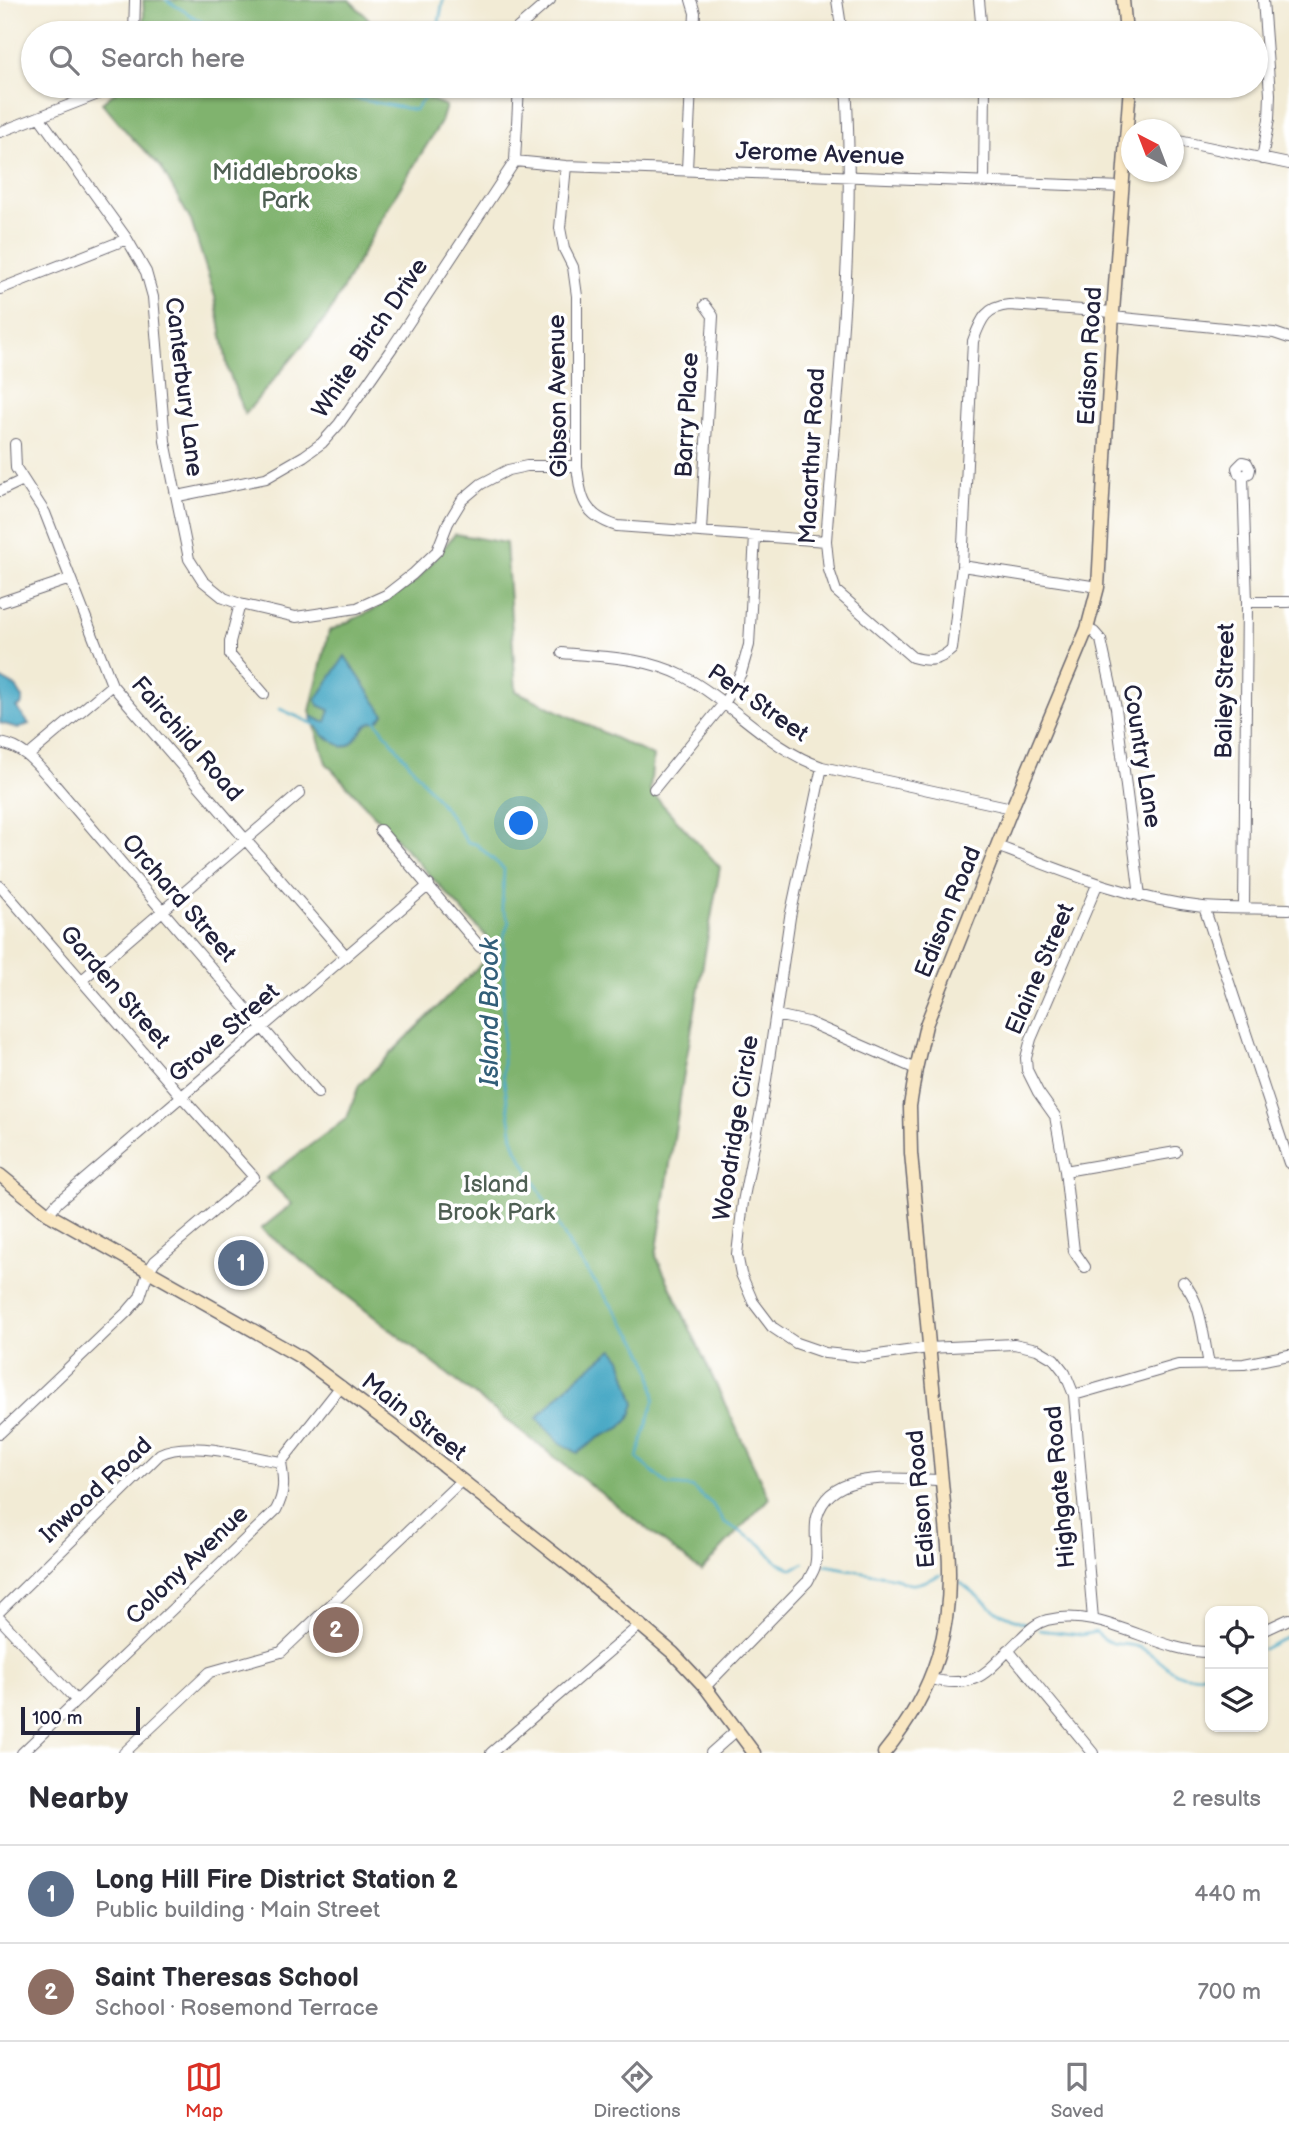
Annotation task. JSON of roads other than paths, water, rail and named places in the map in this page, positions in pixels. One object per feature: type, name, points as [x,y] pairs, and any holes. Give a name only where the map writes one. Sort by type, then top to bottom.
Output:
[{"type":"street","points":[[134,21],[135,0]]},
{"type":"street","points":[[526,21],[550,0]]},
{"type":"street","points":[[691,0],[695,21]]},
{"type":"street","points":[[837,0],[840,21]]},
{"type":"street","points":[[979,0],[981,21]]},
{"type":"street","points":[[1123,0],[1125,21]]},
{"type":"street","points":[[1263,0],[1265,21]]},
{"type":"street","points":[[1262,159],[1269,119],[1268,67]]},
{"type":"street","points":[[0,132],[88,98]]},
{"type":"street","points":[[515,161],[518,98]]},
{"type":"street","points":[[687,169],[690,98]]},
{"type":"street","name":"Macarthur Road","points":[[846,98],[849,177],[845,283],[826,541],[829,570],[836,591],[912,657],[926,661],[941,659],[952,649],[962,566],[973,341],[983,317],[995,306],[1113,314],[1274,333],[1289,338]]},
{"type":"street","points":[[984,181],[985,98]]},
{"type":"street","name":"Edison Road","points":[[1129,98],[1130,119]]},
{"type":"street","name":"Canterbury Lane","points":[[40,118],[127,239],[146,272],[153,296],[165,441],[189,559],[203,581],[224,598],[296,617],[357,608],[386,595],[429,559],[437,551],[448,523],[462,500],[481,484],[508,470],[527,466],[577,466]]},
{"type":"street","points":[[1184,142],[1289,164]]},
{"type":"street","name":"Jerome Avenue","points":[[515,161],[566,166],[1123,187]]},
{"type":"street","name":"White Birch Drive","points":[[178,496],[266,478],[304,457],[322,443],[339,424],[392,348],[515,161]]},
{"type":"street","name":"Gibson Avenue","points":[[566,166],[560,228],[564,249],[573,267],[577,296],[577,466],[581,493],[588,510],[600,521],[643,530],[701,531],[826,541]]},
{"type":"street","name":"Edison Road","points":[[884,1753],[918,1706],[930,1679],[949,1601],[950,1574],[911,1153],[911,1106],[916,1069],[926,1025],[996,846],[1087,629],[1098,587],[1113,314],[1124,182]]},
{"type":"street","points":[[0,289],[127,239]]},
{"type":"street","name":"Barry Place","points":[[701,531],[713,316],[705,305]]},
{"type":"street","name":"Fairchild Road","points":[[15,444],[16,468],[45,513],[112,685],[346,956]]},
{"type":"street","name":"Bailey Street","points":[[1243,476],[1247,602],[1244,906]]},
{"type":"street","points":[[0,491],[23,480]]},
{"type":"street","points":[[654,789],[724,702],[741,673],[749,645],[755,536]]},
{"type":"street","points":[[962,566],[1098,587]]},
{"type":"street","points":[[2,601],[70,579]]},
{"type":"street","points":[[1247,602],[1289,603]]},
{"type":"street","points":[[240,604],[230,642],[230,655],[264,694]]},
{"type":"street","name":"Country Lane","points":[[1087,629],[1101,640],[1116,708],[1140,897]]},
{"type":"street","name":"Pert Street","points":[[562,653],[637,660],[657,665],[682,676],[724,702],[780,746],[803,760],[822,767],[1012,808]]},
{"type":"street","points":[[29,755],[112,685]]},
{"type":"street","name":"Orchard Street","points":[[0,743],[11,745],[29,755],[318,1093]]},
{"type":"street","name":"Woodridge Circle","points":[[822,767],[790,918],[763,1100],[743,1202],[737,1254],[741,1274],[753,1302],[772,1327],[796,1343],[825,1353],[864,1357],[928,1348]]},
{"type":"street","points":[[82,980],[300,793]]},
{"type":"street","points":[[380,830],[480,947]]},
{"type":"street","points":[[996,846],[1097,885],[1140,897],[1204,907],[1289,909]]},
{"type":"street","name":"Grove Street","points":[[48,1214],[58,1202],[429,885]]},
{"type":"street","name":"Elaine Street","points":[[1085,1268],[1074,1251],[1065,1171],[1055,1116],[1031,1080],[1026,1058],[1031,1039],[1097,885]]},
{"type":"street","name":"Garden Street","points":[[0,886],[254,1177],[155,1261],[148,1272]]},
{"type":"street","points":[[1204,907],[1285,1138],[1289,1163]]},
{"type":"street","points":[[776,1015],[808,1022],[916,1069]]},
{"type":"street","points":[[1065,1171],[1176,1152]]},
{"type":"street","name":"Main Street","points":[[1,1179],[48,1214],[248,1326],[302,1358],[341,1386],[640,1623],[705,1687],[754,1753]]},
{"type":"street","points":[[0,1433],[128,1311],[139,1297],[148,1272]]},
{"type":"street","points":[[1183,1282],[1195,1300],[1209,1364]]},
{"type":"street","name":"Highgate Road","points":[[928,1348],[1014,1344],[1037,1349],[1054,1359],[1065,1373],[1074,1395],[1093,1619]]},
{"type":"street","points":[[1074,1395],[1178,1365],[1244,1364],[1289,1355]]},
{"type":"street","points":[[281,1462],[341,1386]]},
{"type":"street","name":"Inwood Road","points":[[0,1611],[160,1454],[170,1449],[190,1447],[281,1462]]},
{"type":"street","name":"Colony Avenue","points":[[22,1753],[276,1510],[283,1496],[285,1483],[281,1462]]},
{"type":"street","points":[[705,1687],[808,1581],[815,1566],[817,1518],[824,1500],[838,1488],[857,1480],[941,1480]]},
{"type":"street","points":[[124,1753],[210,1672],[279,1653],[461,1481]]},
{"type":"street","points":[[930,1679],[953,1684],[970,1682],[984,1673],[1040,1622],[1071,1618],[1093,1619],[1179,1647],[1205,1653]]},
{"type":"street","points":[[0,1619],[76,1700]]},
{"type":"street","points":[[1268,1628],[1289,1619]]},
{"type":"street","points":[[491,1753],[640,1623]]},
{"type":"street","points":[[1008,1650],[1093,1753]]},
{"type":"street","points":[[711,1753],[738,1729]]},
{"type":"water","points":[[345,656],[384,714],[379,720],[366,726],[352,743],[343,747],[323,735],[311,718],[312,716],[326,722],[330,710],[318,705],[316,700]]},
{"type":"water","points":[[0,678],[16,687],[23,698],[21,706],[16,707],[29,724],[18,728],[0,723]]},
{"type":"water","points":[[613,1349],[621,1359],[635,1404],[630,1418],[620,1428],[598,1438],[578,1453],[559,1442],[537,1418],[574,1380]]},
{"type":"waterway","points":[[166,0],[200,21]]},
{"type":"waterway","points":[[439,21],[443,0]]},
{"type":"waterway","points":[[352,98],[415,110],[424,98]]},
{"type":"waterway","name":"Island Brook","points":[[280,709],[316,725]]},
{"type":"waterway","name":"Island Brook","points":[[375,720],[449,814],[467,842],[476,844],[504,869],[502,908],[509,921],[504,936],[503,1074],[514,1144],[572,1250],[638,1342],[651,1370],[655,1398],[637,1458],[668,1485],[691,1487],[712,1504],[724,1522],[761,1544],[778,1563],[792,1569],[804,1563]]},
{"type":"waterway","name":"Island Brook","points":[[825,1565],[896,1578],[908,1584],[923,1582],[940,1575]]},
{"type":"waterway","name":"Island Brook","points":[[961,1583],[996,1611],[1026,1624]]},
{"type":"waterway","name":"Island Brook","points":[[1039,1630],[1081,1635],[1096,1632],[1113,1643],[1141,1648],[1179,1674],[1188,1676],[1205,1673]]},
{"type":"waterway","name":"Island Brook","points":[[1268,1646],[1289,1636]]},
{"type":"place","name":"Long Hill Fire District Station 2","points":[[241,1263]]},
{"type":"place","name":"Saint Theresas School","points":[[336,1630]]},
{"type":"park label","name":"Middlebrooks Park","points":[[285,186]]},
{"type":"park label","name":"Island Brook Park","points":[[496,1198]]}]
